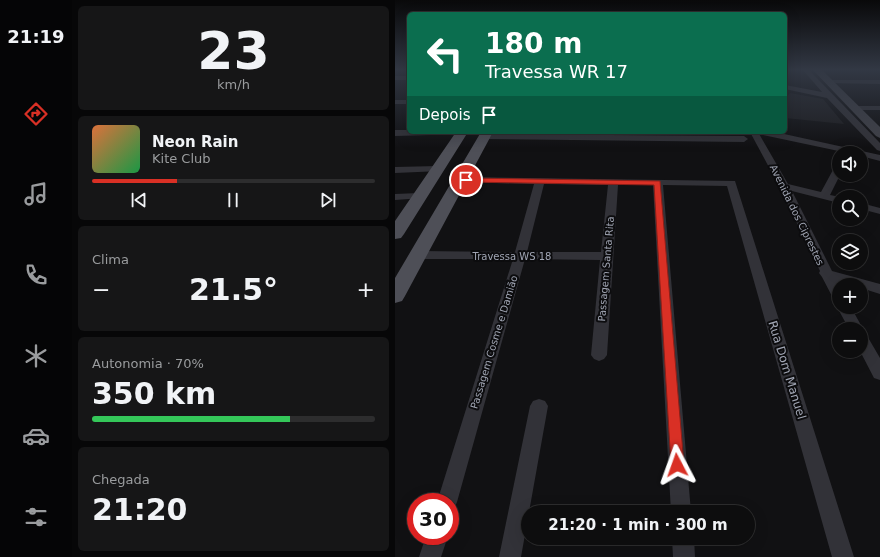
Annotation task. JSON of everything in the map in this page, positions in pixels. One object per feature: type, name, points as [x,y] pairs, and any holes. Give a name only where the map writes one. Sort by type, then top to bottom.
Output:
[{"type":"main road","points":[[395,234],[461,134]]},
{"type":"main road","points":[[395,296],[485,135]]},
{"type":"street","points":[[829,96],[880,148]]},
{"type":"street","points":[[843,96],[880,134]]},
{"type":"street","points":[[395,102],[407,102]]},
{"type":"street","points":[[855,108],[880,108]]},
{"type":"street","points":[[395,133],[407,133]]},
{"type":"street","name":"Avenida dos Ciprestes","points":[[756,134],[784,186],[832,285]]},
{"type":"street","points":[[772,134],[832,148]]},
{"type":"street","points":[[485,135],[744,138]]},
{"type":"street","points":[[868,155],[880,158]]},
{"type":"street","points":[[395,170],[438,169]]},
{"type":"street","points":[[460,180],[658,182],[681,505]]},
{"type":"street","name":"Passagem Cosme e Damião","points":[[450,493],[520,256],[540,181]]},
{"type":"street","points":[[824,196],[832,181]]},
{"type":"street","name":"Passagem Santa Rita","points":[[599,355],[613,182]]},
{"type":"street","name":"Rua Dom Manuel","points":[[658,182],[731,183],[843,557]]},
{"type":"street","points":[[784,186],[832,198]]},
{"type":"street","points":[[395,197],[419,196]]},
{"type":"street","points":[[868,208],[880,211]]},
{"type":"street","name":"Travessa WS 18","points":[[418,255],[607,256]]},
{"type":"street","points":[[825,273],[880,289]]},
{"type":"street","points":[[868,351],[880,373]]},
{"type":"street","points":[[510,557],[539,406]]},
{"type":"street","points":[[430,557],[434,545]]},
{"type":"street","points":[[683,545],[684,557]]},
{"type":"shaded area","points":[[806,96],[823,99],[844,124],[787,118],[787,97]]},
{"type":"route","points":[[466,180],[658,182],[677,465]]}]
